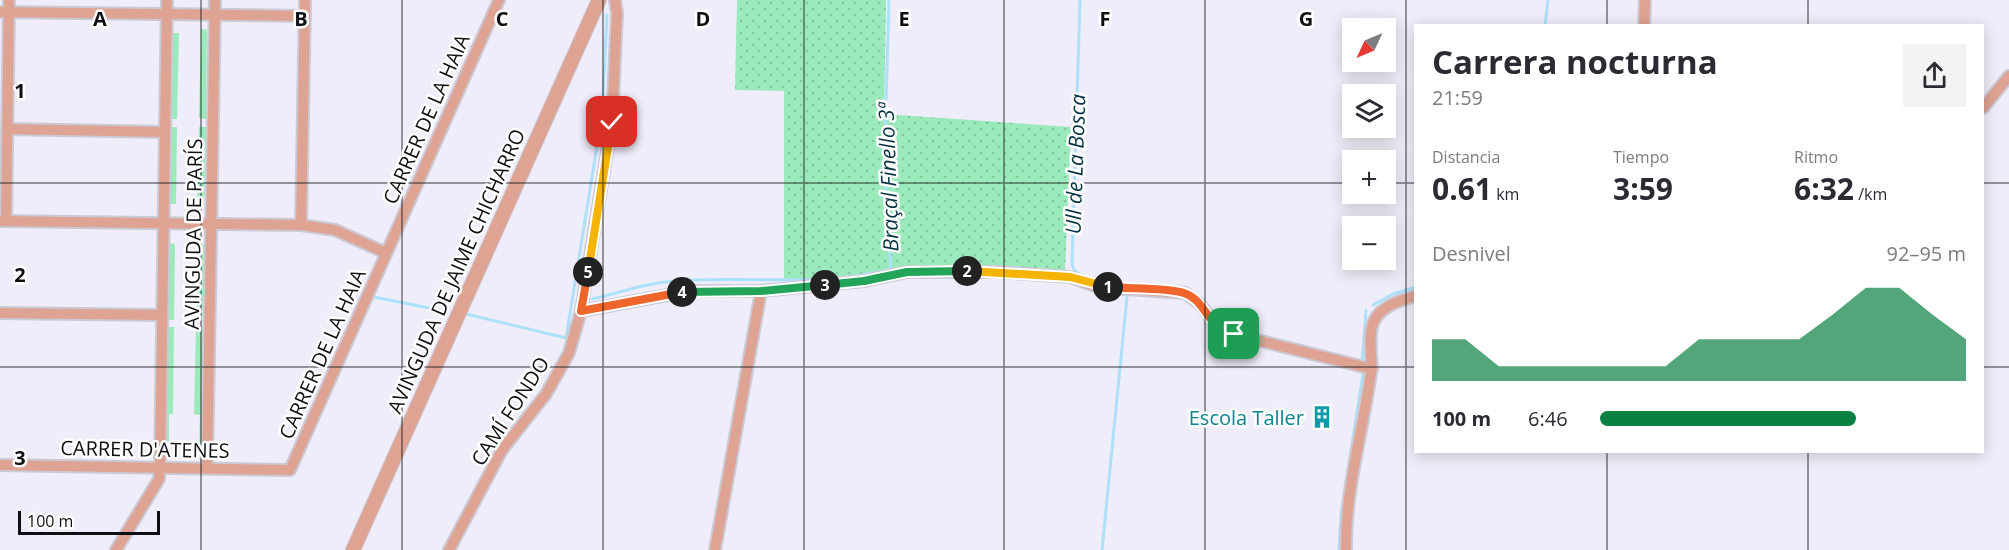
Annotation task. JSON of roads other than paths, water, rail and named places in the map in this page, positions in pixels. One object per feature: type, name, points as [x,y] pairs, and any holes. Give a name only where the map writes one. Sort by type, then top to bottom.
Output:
[{"type":"street","points":[[9,0],[4,12],[7,129],[3,221],[302,225],[335,230],[386,253]]},
{"type":"street","name":"AVINGUDA DE PARÍS","points":[[160,468],[167,0]]},
{"type":"street","name":"AVINGUDA DE PARÍS","points":[[207,468],[215,0]]},
{"type":"street","points":[[302,225],[305,0]]},
{"type":"street","name":"CARRER DE LA HAIA","points":[[290,470],[499,0]]},
{"type":"street","name":"CAMÍ FONDO","points":[[449,550],[502,450],[546,394],[569,354],[581,311],[612,122],[617,13],[615,0]]},
{"type":"street","points":[[1644,24],[1645,0]]},
{"type":"street","name":"AVINGUDA DE JAIME CHICHARRO","points":[[353,550],[597,4]]},
{"type":"street","points":[[4,12],[305,16]]},
{"type":"street","points":[[1984,107],[2009,76]]},
{"type":"street","points":[[7,129],[165,132]]},
{"type":"street","points":[[581,311],[689,291],[761,291],[864,281],[907,272],[1000,272],[1070,277],[1098,287],[1185,293],[1199,303],[1221,331],[1372,369]]},
{"type":"street","points":[[715,550],[761,291]]},
{"type":"street","points":[[1346,550],[1347,513],[1372,369],[1372,324],[1377,315],[1396,302],[1414,297]]},
{"type":"street","points":[[0,313],[162,315]]},
{"type":"street","name":"CARRER D'ATENES","points":[[0,465],[290,470]]},
{"type":"street","points":[[116,550],[159,479],[160,468]]},
{"type":"waterway","name":"Braçal Finello 3ª","points":[[592,299],[666,282],[838,278],[891,269],[884,170],[889,0]]},
{"type":"waterway","name":"Ull de La Bosca","points":[[1080,0],[1072,264],[1074,270],[1080,275]]},
{"type":"waterway","points":[[1545,24],[1548,0]]},
{"type":"waterway","points":[[466,314],[566,338],[602,115],[607,15]]},
{"type":"waterway","name":"Ull de La Bosca","points":[[1094,281],[1111,283]]},
{"type":"waterway","points":[[1373,305],[1393,294],[1414,288]]},
{"type":"waterway","points":[[374,297],[444,311]]},
{"type":"waterway","name":"Ull de La Bosca","points":[[1102,550],[1127,297]]},
{"type":"waterway","points":[[1362,362],[1366,310]]},
{"type":"waterway","points":[[1339,550],[1341,515],[1363,374]]},
{"type":"place","name":"Escola Taller","points":[[1322,417]]}]
